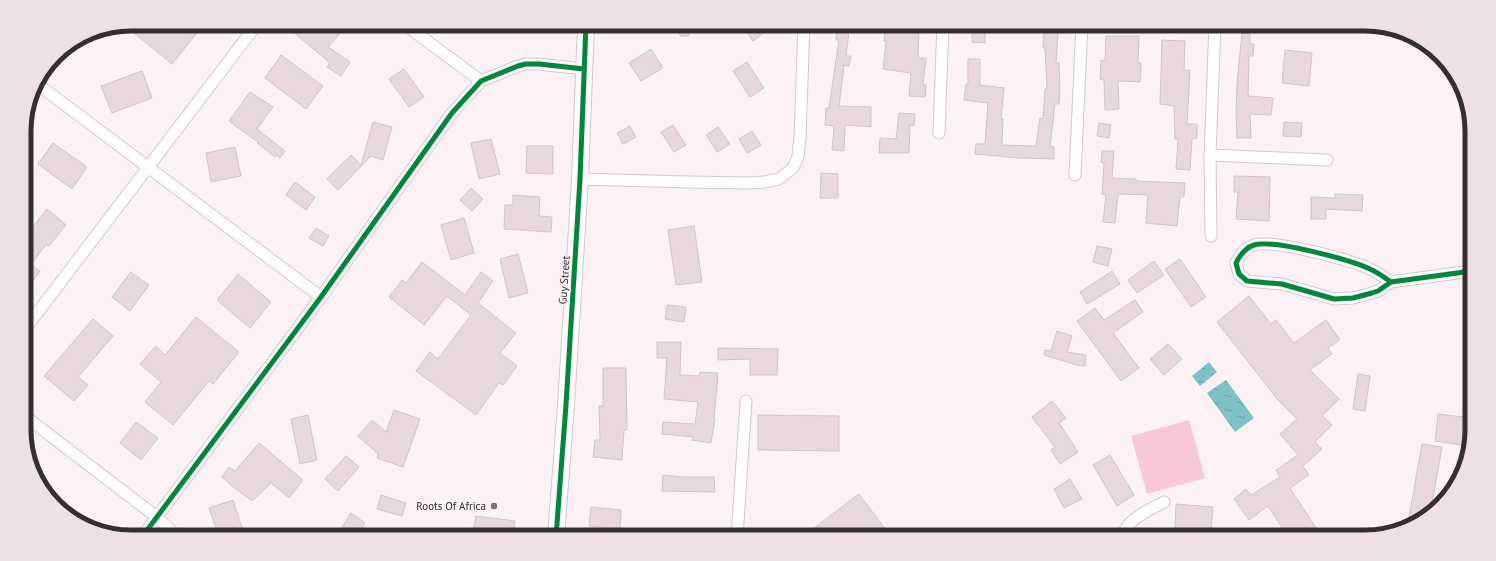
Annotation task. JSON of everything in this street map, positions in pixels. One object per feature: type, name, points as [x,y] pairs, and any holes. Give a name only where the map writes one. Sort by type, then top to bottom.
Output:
[{"type":"street","points":[[31,322],[252,31]]},
{"type":"street","points":[[413,31],[481,82]]},
{"type":"street","name":"Guy Street","points":[[557,530],[580,179],[586,31]]},
{"type":"street","points":[[580,179],[749,183],[779,179],[792,168],[798,157],[804,31]]},
{"type":"street","points":[[939,133],[943,31]]},
{"type":"street","points":[[1074,175],[1082,31]]},
{"type":"street","points":[[1211,236],[1210,155],[1215,31]]},
{"type":"street","points":[[148,530],[321,297],[452,113],[481,82],[526,64],[584,69]]},
{"type":"street","points":[[41,87],[147,168],[321,297]]},
{"type":"street","points":[[1210,155],[1327,160]]},
{"type":"street","points":[[1391,282],[1372,269],[1350,261],[1334,256],[1271,243],[1255,244],[1242,252],[1236,264],[1239,274],[1247,281],[1282,284],[1334,299],[1353,298],[1372,293],[1378,291],[1391,282],[1465,273]]},
{"type":"street","points":[[737,530],[746,401]]},
{"type":"street","points":[[31,421],[158,518],[171,530]]},
{"type":"street","points":[[1125,530],[1131,522],[1164,502]]},
{"type":"shaded area","points":[[1189,420],[1205,478],[1147,494],[1131,436]]},
{"type":"water","points":[[1209,362],[1217,372],[1200,386],[1192,376]]},
{"type":"water","points":[[1226,380],[1254,418],[1235,432],[1207,393]]},
{"type":"building","points":[[131,31],[198,31],[172,64]]},
{"type":"building","points":[[292,31],[342,31],[328,47],[350,62],[341,76],[327,67],[330,63]]},
{"type":"building","points":[[680,31],[689,31],[689,36],[680,36]]},
{"type":"building","points":[[746,31],[767,31],[753,41]]},
{"type":"building","points":[[837,31],[849,31],[846,56],[851,56],[849,66],[844,65],[839,106],[871,107],[871,127],[845,125],[844,151],[832,150],[834,126],[825,125],[826,108],[829,108],[839,40],[836,40]]},
{"type":"building","points":[[885,31],[919,31],[918,58],[926,58],[923,85],[926,85],[925,97],[909,96],[911,73],[883,69],[886,41],[884,41]]},
{"type":"building","points":[[1044,31],[1058,32],[1056,63],[1059,63],[1059,104],[1055,104],[1050,146],[1054,147],[1054,159],[1019,158],[975,154],[976,144],[985,144],[988,103],[964,100],[966,84],[968,84],[968,59],[980,59],[980,85],[1004,88],[1001,119],[1003,119],[1002,145],[1036,146],[1040,118],[1043,119],[1045,89],[1047,89],[1045,48],[1043,48]]},
{"type":"building","points":[[972,32],[985,32],[985,43],[972,42]]},
{"type":"building","points":[[1242,33],[1250,34],[1250,44],[1254,44],[1253,56],[1249,56],[1248,96],[1273,98],[1271,115],[1250,114],[1251,138],[1237,138],[1237,84]]},
{"type":"building","points":[[1106,36],[1139,36],[1138,63],[1141,63],[1140,82],[1118,81],[1119,109],[1105,110],[1104,80],[1100,79],[1101,60],[1105,61]]},
{"type":"building","points":[[1162,40],[1185,41],[1184,70],[1190,70],[1187,124],[1197,124],[1197,138],[1192,139],[1190,170],[1176,169],[1178,139],[1175,139],[1174,106],[1160,104]]},
{"type":"building","points":[[651,49],[663,68],[641,81],[629,63]]},
{"type":"building","points":[[1285,50],[1312,53],[1309,86],[1282,83]]},
{"type":"building","points":[[281,55],[323,86],[306,109],[265,78]]},
{"type":"building","points":[[747,62],[764,88],[750,97],[733,71]]},
{"type":"building","points":[[404,69],[424,97],[409,107],[389,79]]},
{"type":"building","points":[[142,71],[152,98],[112,113],[101,86]]},
{"type":"building","points":[[250,92],[273,107],[257,129],[285,151],[280,158],[276,155],[275,157],[229,121]]},
{"type":"building","points":[[899,113],[915,114],[914,126],[910,125],[909,153],[879,153],[880,138],[896,139]]},
{"type":"building","points":[[373,122],[392,127],[383,160],[371,156],[338,190],[327,179],[351,155],[361,165]]},
{"type":"building","points":[[1284,122],[1302,123],[1301,137],[1283,136]]},
{"type":"building","points":[[1099,123],[1111,125],[1109,138],[1097,136]]},
{"type":"building","points":[[673,125],[686,145],[674,152],[661,132]]},
{"type":"building","points":[[630,126],[636,137],[623,144],[617,133]]},
{"type":"building","points":[[718,127],[730,144],[717,152],[706,135]]},
{"type":"building","points":[[752,131],[761,145],[747,153],[739,139]]},
{"type":"building","points":[[491,139],[500,174],[479,179],[471,143]]},
{"type":"building","points":[[53,143],[87,167],[72,189],[38,164]]},
{"type":"building","points":[[527,146],[553,146],[553,174],[526,173]]},
{"type":"building","points":[[235,147],[241,176],[211,182],[206,153]]},
{"type":"building","points":[[1102,151],[1114,151],[1112,178],[1136,179],[1136,181],[1185,183],[1184,197],[1180,197],[1177,226],[1146,223],[1148,195],[1118,194],[1115,223],[1103,222],[1106,195],[1102,194],[1104,163],[1101,162]]},
{"type":"building","points":[[821,173],[838,174],[838,198],[820,198]]},
{"type":"building","points":[[1234,176],[1270,177],[1269,221],[1236,219],[1238,192],[1234,192]]},
{"type":"building","points":[[295,182],[315,197],[306,210],[286,195]]},
{"type":"building","points":[[471,188],[483,199],[472,211],[460,200]]},
{"type":"building","points":[[1335,194],[1363,195],[1362,211],[1326,209],[1326,219],[1311,219],[1311,197],[1335,198]]},
{"type":"building","points":[[513,195],[540,197],[539,216],[552,217],[551,232],[504,229],[505,205],[513,205]]},
{"type":"building","points":[[47,209],[66,225],[49,246],[46,244],[31,265],[31,229]]},
{"type":"building","points":[[464,218],[474,253],[451,260],[441,225]]},
{"type":"building","points":[[694,226],[702,282],[676,285],[668,230]]},
{"type":"building","points":[[316,228],[329,236],[323,246],[309,238]]},
{"type":"building","points":[[1097,246],[1112,249],[1108,266],[1093,262]]},
{"type":"building","points":[[518,254],[528,293],[509,298],[500,259]]},
{"type":"building","points":[[1180,259],[1206,297],[1191,307],[1165,269]]},
{"type":"building","points":[[1154,261],[1164,275],[1137,293],[1128,280]]},
{"type":"building","points":[[422,262],[465,295],[481,272],[493,281],[478,303],[516,333],[500,353],[517,366],[503,385],[499,383],[476,415],[416,371],[430,352],[438,359],[471,315],[447,296],[424,325],[389,297],[402,280],[406,283]]},
{"type":"building","points":[[31,265],[40,271],[31,283]]},
{"type":"building","points":[[1112,271],[1120,284],[1087,304],[1080,292]]},
{"type":"building","points":[[131,272],[149,285],[130,311],[112,297]]},
{"type":"building","points":[[238,274],[271,302],[250,328],[217,300]]},
{"type":"building","points":[[1249,296],[1271,324],[1276,320],[1294,343],[1326,320],[1340,340],[1328,348],[1332,354],[1310,370],[1339,399],[1322,416],[1332,425],[1315,442],[1322,449],[1303,466],[1309,475],[1290,488],[1317,530],[1283,530],[1268,506],[1249,520],[1234,499],[1246,489],[1251,495],[1280,477],[1276,470],[1298,455],[1280,434],[1297,419],[1278,400],[1217,322]]},
{"type":"building","points":[[1135,300],[1143,312],[1113,333],[1139,368],[1121,381],[1077,321],[1095,308],[1104,320]]},
{"type":"building","points":[[667,305],[686,307],[684,322],[665,319]]},
{"type":"building","points":[[196,317],[239,352],[213,384],[209,381],[173,425],[145,402],[161,382],[140,364],[156,346],[165,355]]},
{"type":"building","points":[[93,319],[113,336],[78,377],[88,385],[74,401],[44,376]]},
{"type":"building","points":[[1057,331],[1072,336],[1067,352],[1086,355],[1085,366],[1044,355],[1045,350],[1051,351]]},
{"type":"building","points":[[657,342],[681,342],[680,375],[699,376],[700,372],[718,373],[715,419],[711,443],[692,440],[693,437],[662,434],[663,422],[695,424],[698,402],[664,399],[667,358],[657,358]]},
{"type":"building","points":[[1168,344],[1182,359],[1164,375],[1150,359]]},
{"type":"building","points":[[718,348],[778,349],[777,375],[750,375],[750,359],[718,360]]},
{"type":"building","points":[[603,368],[626,368],[627,430],[624,430],[622,460],[593,457],[595,440],[600,440],[599,406],[603,406]]},
{"type":"building","points":[[1358,374],[1370,376],[1365,411],[1353,409]]},
{"type":"building","points":[[1052,401],[1066,418],[1059,423],[1078,452],[1060,464],[1051,450],[1055,447],[1032,417]]},
{"type":"building","points":[[394,410],[420,419],[403,467],[377,458],[378,454],[358,436],[372,420],[386,432]]},
{"type":"building","points":[[1438,414],[1465,417],[1464,445],[1435,441]]},
{"type":"building","points":[[308,415],[317,460],[300,464],[291,419]]},
{"type":"building","points":[[758,415],[839,416],[839,451],[758,450]]},
{"type":"building","points":[[136,422],[158,438],[141,460],[120,443]]},
{"type":"building","points":[[259,443],[303,480],[289,498],[271,483],[252,501],[222,477],[229,467],[235,471]]},
{"type":"building","points":[[1422,444],[1442,447],[1432,504],[1415,517],[1409,520]]},
{"type":"building","points":[[1110,455],[1134,495],[1117,506],[1093,465]]},
{"type":"building","points":[[346,456],[359,467],[338,491],[325,479]]},
{"type":"building","points":[[663,475],[683,477],[714,477],[715,492],[662,491]]},
{"type":"building","points":[[1070,479],[1082,499],[1064,508],[1054,489]]},
{"type":"building","points":[[859,494],[886,530],[811,530]]},
{"type":"building","points":[[381,495],[406,503],[402,516],[377,509]]},
{"type":"building","points":[[233,500],[243,530],[217,530],[209,508]]},
{"type":"building","points":[[1176,504],[1213,507],[1211,530],[1175,528]]},
{"type":"building","points":[[591,507],[621,510],[620,529],[589,526]]},
{"type":"building","points":[[351,513],[365,523],[360,530],[340,530]]},
{"type":"building","points":[[476,516],[515,521],[514,530],[474,530]]},
{"type":"cycle path","points":[[557,530],[580,179],[586,31]]},
{"type":"cycle path","points":[[147,530],[321,297],[452,113],[481,81],[526,64],[584,69]]},
{"type":"cycle path","points":[[1264,244],[1277,245],[1312,251],[1360,265],[1373,270],[1391,282],[1378,291],[1372,293],[1353,298],[1334,299],[1282,284],[1247,281],[1239,274],[1236,263],[1243,252],[1251,246],[1264,244]]},
{"type":"cycle path","points":[[1391,282],[1465,272]]},
{"type":"place","name":"Roots Of Africa","points":[[494,506]]}]
